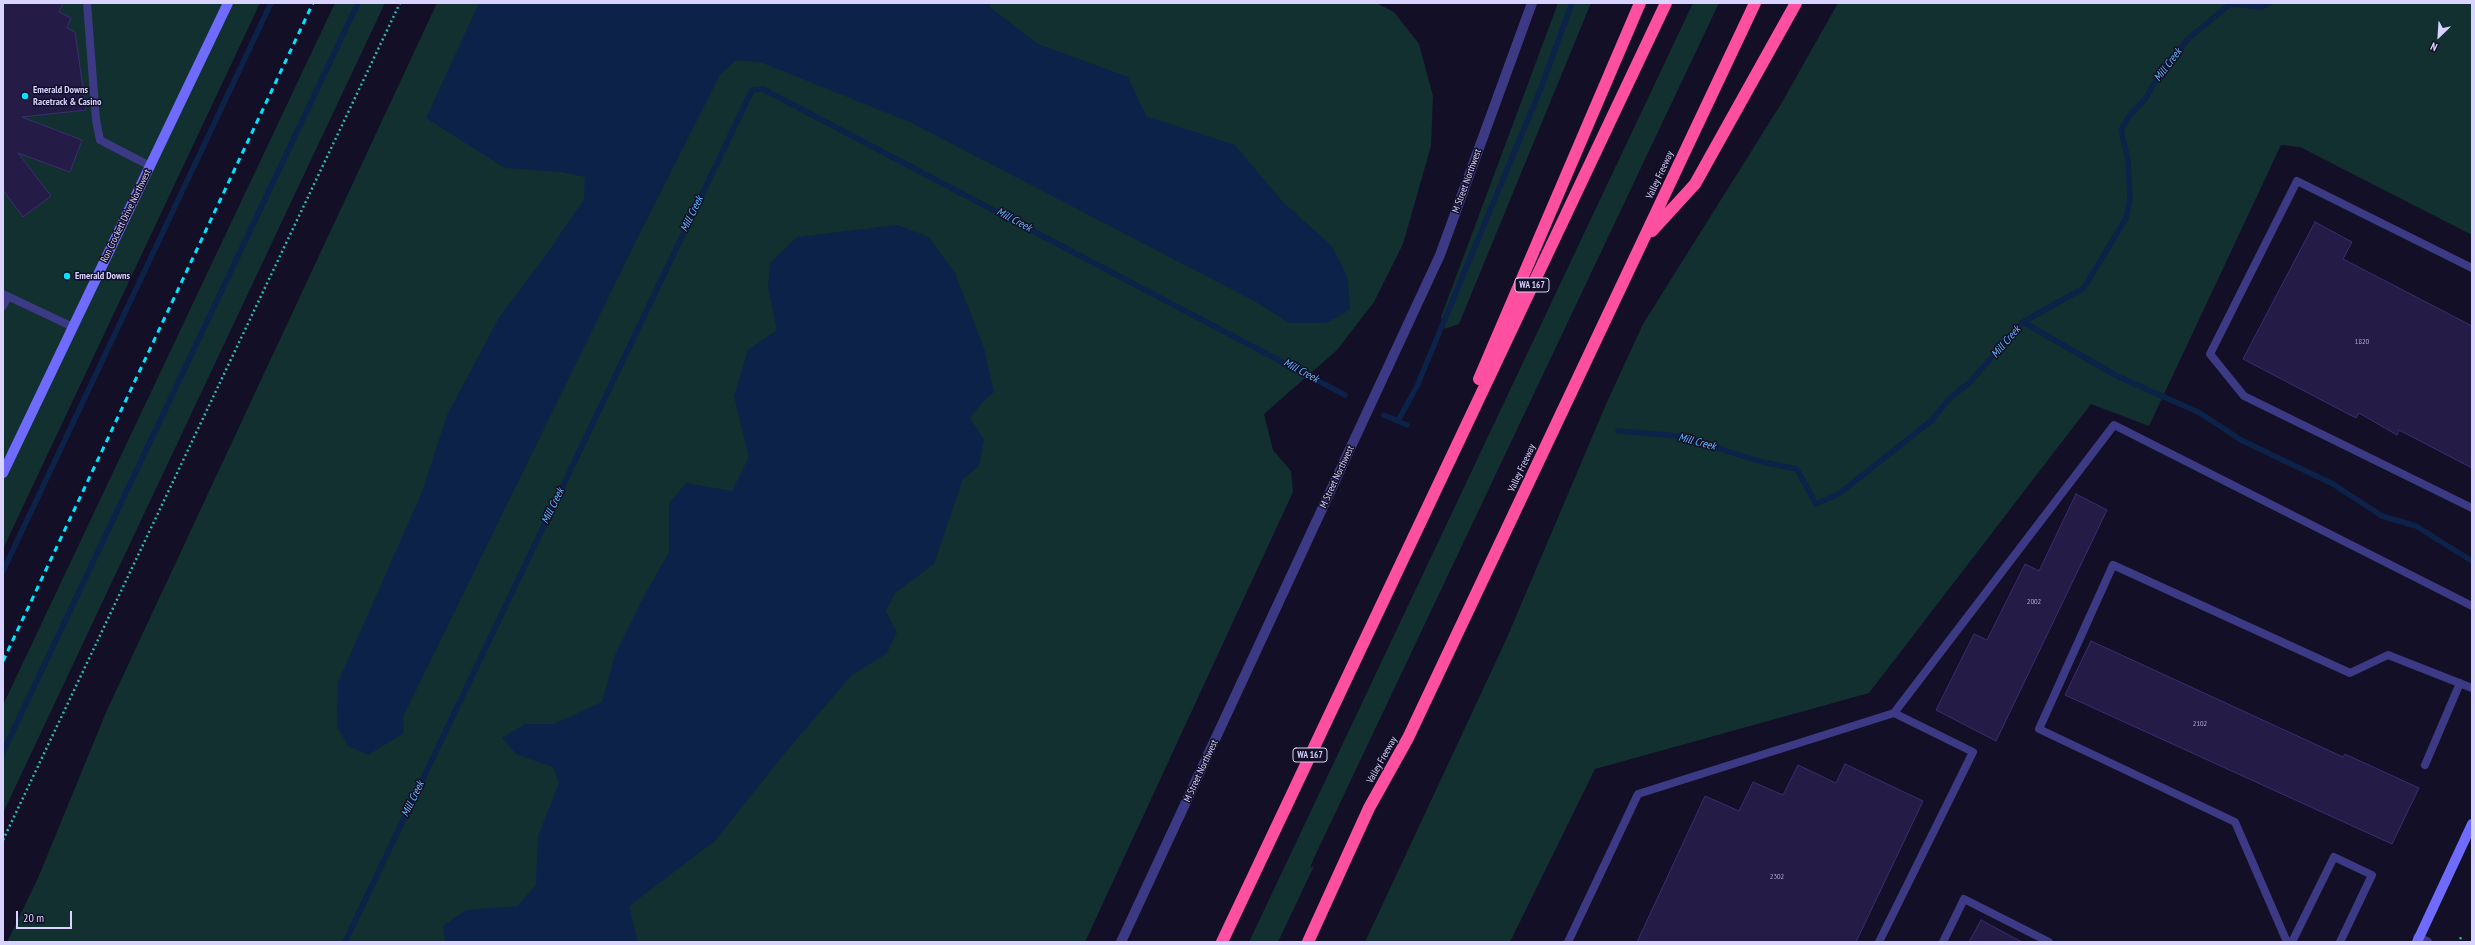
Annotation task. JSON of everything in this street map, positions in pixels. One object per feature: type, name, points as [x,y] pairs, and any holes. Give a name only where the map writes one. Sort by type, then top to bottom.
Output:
[{"type":"highway","points":[[1398,568],[1640,3]]},
{"type":"highway","name":"WA 167","points":[[1222,942],[1666,3]]},
{"type":"highway","name":"Valley Freeway","points":[[1308,942],[1369,808],[1408,738],[1755,3]]},
{"type":"highway","points":[[1643,240],[1695,184],[1796,3]]},
{"type":"street","name":"Ron Crockett Drive Northwest","points":[[3,473],[228,3]]},
{"type":"street","name":"M Street Northwest","points":[[1121,942],[1440,255],[1532,3]]},
{"type":"street","points":[[2421,941],[2472,824]]},
{"type":"lane","points":[[87,3],[96,120],[100,140],[150,166]]},
{"type":"lane","points":[[2472,268],[2297,181],[2210,354],[2244,396],[2472,508]]},
{"type":"lane","points":[[3,306],[5,296],[73,327]]},
{"type":"lane","points":[[1568,942],[1638,794],[1894,713],[2114,425],[2472,606]]},
{"type":"lane","points":[[2287,942],[2235,822],[2039,729],[2113,565],[2350,673],[2388,655],[2472,688]]},
{"type":"lane","points":[[2425,765],[2460,683]]},
{"type":"lane","points":[[1879,942],[1973,752],[1894,713]]},
{"type":"lane","points":[[2292,942],[2334,857],[2372,875],[2340,942]]},
{"type":"lane","points":[[1943,942],[1964,899],[2049,942]]},
{"type":"path","points":[[3,840],[400,3]]},
{"type":"green space","name":"Emerald Downs","points":[[3,3],[260,3],[3,549]]},
{"type":"green space","points":[[335,3],[385,3],[3,813],[3,705]]},
{"type":"green space","points":[[437,3],[1376,3],[1394,12],[1419,44],[1433,96],[1431,146],[1403,244],[1374,302],[1337,350],[1264,414],[1273,450],[1291,471],[1293,492],[1085,942],[7,942],[38,878],[107,710]]},
{"type":"green space","points":[[1558,3],[1591,3],[1459,324],[1445,329],[1441,317]]},
{"type":"green space","points":[[1693,3],[1719,3],[1310,868],[1314,866],[1278,942],[1249,942]]},
{"type":"green space","points":[[1838,3],[2472,3],[2472,235],[2300,147],[2281,145],[2149,426],[2091,404],[1869,693],[1595,769],[1510,942],[1365,942],[1506,640],[1607,402],[1643,324],[1781,104]]},
{"type":"water","points":[[479,3],[990,3],[990,7],[1038,44],[1128,77],[1146,116],[1235,145],[1283,202],[1332,246],[1348,278],[1350,310],[1326,323],[1289,323],[1256,302],[912,123],[763,63],[736,60],[720,75],[638,237],[403,717],[404,733],[368,755],[348,746],[337,726],[338,682],[422,492],[447,415],[500,316],[548,252],[584,199],[585,177],[562,172],[505,168],[426,118]]},
{"type":"water","points":[[897,225],[929,237],[955,273],[984,348],[994,392],[982,403],[970,418],[984,440],[979,466],[963,479],[934,564],[895,593],[886,611],[897,633],[886,654],[852,675],[785,753],[715,841],[629,906],[638,942],[445,942],[443,926],[466,910],[517,906],[536,885],[538,836],[559,783],[553,767],[516,754],[502,738],[525,724],[554,724],[602,702],[615,655],[645,594],[669,552],[669,503],[686,483],[732,491],[749,457],[734,396],[748,350],[777,330],[768,288],[770,263],[797,237]]},
{"type":"building","points":[[3,3],[63,3],[59,12],[71,18],[67,28],[75,32],[86,110],[22,117],[82,140],[70,172],[18,153],[51,196],[23,217],[3,190]]},
{"type":"building","points":[[2315,222],[2352,242],[2343,259],[2472,326],[2472,468],[2399,430],[2397,435],[2359,413],[2356,418],[2243,359]]},
{"type":"building","points":[[2076,494],[2107,510],[1996,741],[1936,710],[1974,634],[1987,640],[2025,564],[2039,571]]},
{"type":"building","points":[[2091,641],[2343,757],[2345,754],[2419,788],[2392,844],[2065,695]]},
{"type":"building","points":[[1845,764],[1923,801],[1856,942],[1637,942],[1705,796],[1739,811],[1753,782],[1783,795],[1798,765],[1836,783]]},
{"type":"building","points":[[1981,920],[2022,942],[1969,942]]},
{"type":"waterway","points":[[3,571],[271,3]]},
{"type":"waterway","points":[[3,752],[358,3]]},
{"type":"waterway","points":[[1398,421],[1417,386],[1541,88],[1572,3]]},
{"type":"waterway","name":"Mill Creek","points":[[1618,431],[1679,436],[1762,462],[1797,469],[1816,504],[1840,493],[1931,421],[1950,398],[1970,382],[2023,322],[2084,288],[2126,218],[2130,199],[2128,160],[2121,130],[2129,116],[2146,98],[2157,78],[2188,39],[2230,4],[2261,7],[2270,3]]},
{"type":"waterway","name":"Mill Creek","points":[[345,942],[752,90],[763,89],[1345,395]]},
{"type":"waterway","points":[[2023,322],[2117,376],[2200,413],[2241,440],[2333,484],[2382,516],[2416,526],[2472,561]]},
{"type":"waterway","name":"Mill Creek","points":[[1384,415],[1407,425]]},
{"type":"railway","points":[[3,661],[313,3]]},
{"type":"place","name":"Emerald Downs Racetrack & Casino","points":[[25,96]]},
{"type":"place","name":"Emerald Downs","points":[[67,276]]}]
